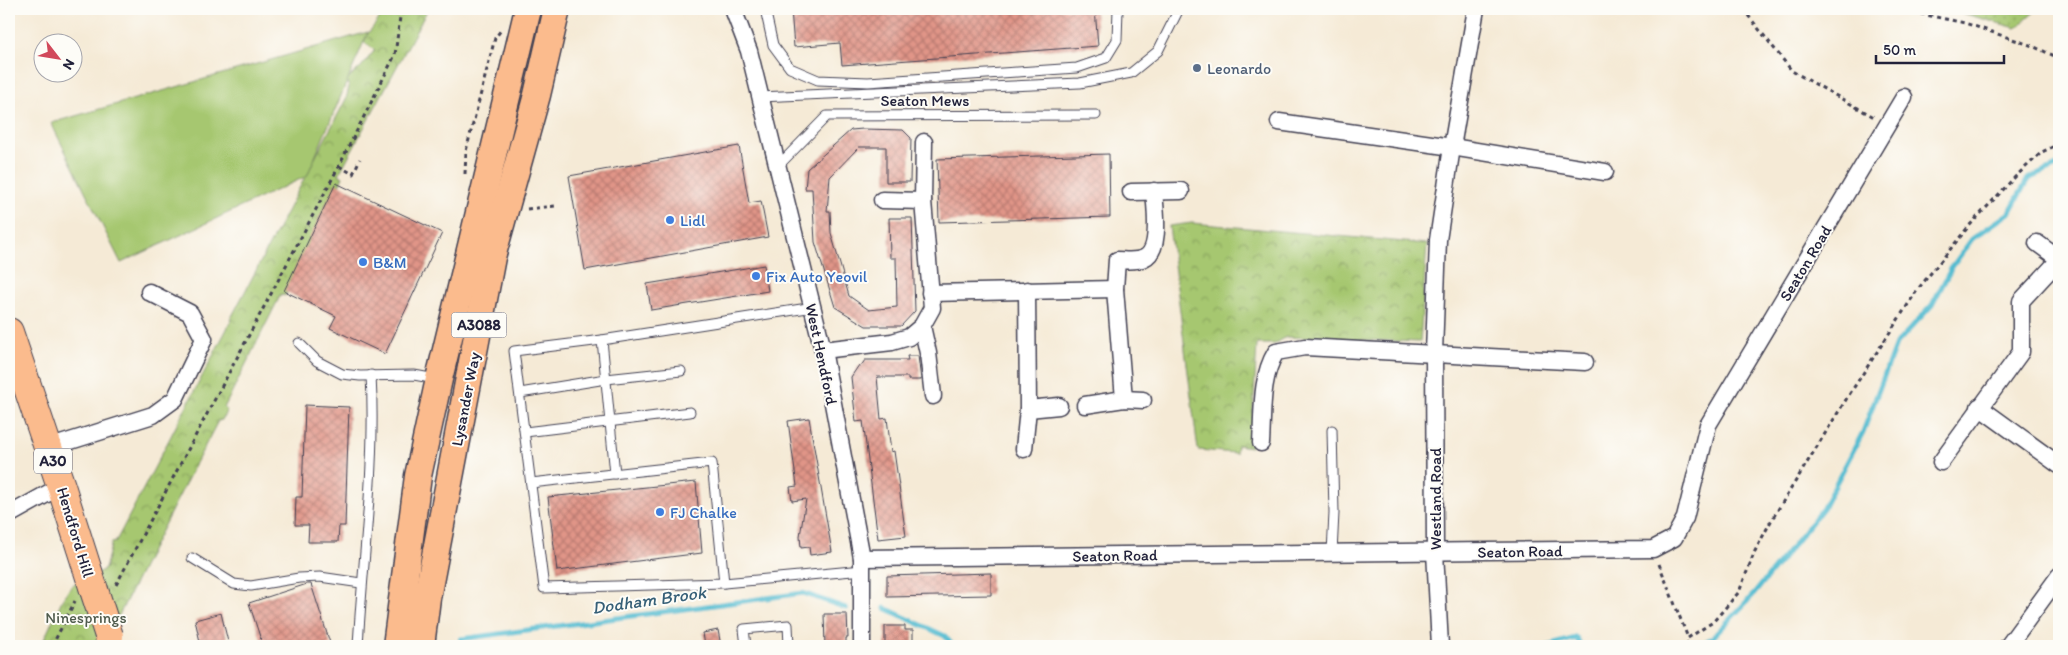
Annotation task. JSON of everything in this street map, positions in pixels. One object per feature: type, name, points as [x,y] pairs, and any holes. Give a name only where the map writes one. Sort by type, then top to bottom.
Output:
[{"type":"highway","name":"Hendford Hill","points":[[9,332],[62,486],[94,594],[111,641]]},
{"type":"main road","name":"Lysander Way","points":[[396,646],[418,476],[439,379],[528,9]]},
{"type":"main road","name":"Lysander Way","points":[[421,646],[427,598],[492,257],[537,95],[557,10]]},
{"type":"street","name":"West Hendford","points":[[733,9],[749,51],[759,97],[814,307],[823,350],[862,564],[862,646]]},
{"type":"street","name":"Westland Road","points":[[1440,646],[1435,552],[1434,352],[1438,240],[1476,9]]},
{"type":"street","name":"Seaton Road","points":[[862,564],[1332,553],[1653,549],[1674,538],[1685,518],[1708,425],[1904,97]]},
{"type":"street","points":[[1279,122],[1452,147],[1605,172]]},
{"type":"street","points":[[823,350],[892,342],[909,337],[922,326],[932,308],[923,201],[924,142]]},
{"type":"street","points":[[1131,192],[1181,191]]},
{"type":"street","points":[[1124,399],[1115,289],[1117,260],[1143,259],[1151,253],[1156,235],[1154,192]]},
{"type":"street","points":[[882,200],[923,201]]},
{"type":"street","points":[[1941,462],[1979,407],[2021,352],[2021,302],[2059,260],[2037,243]]},
{"type":"street","points":[[930,293],[1115,289]]},
{"type":"street","points":[[1024,449],[1028,409],[1026,290]]},
{"type":"street","points":[[48,448],[153,415],[175,398],[204,339],[190,313],[149,292]]},
{"type":"street","points":[[922,326],[928,353],[933,396]]},
{"type":"street","points":[[1261,443],[1266,379],[1269,364],[1276,352],[1305,347],[1434,352],[1585,362]]},
{"type":"street","points":[[1085,405],[1124,399],[1144,400]]},
{"type":"street","points":[[1028,409],[1059,406]]},
{"type":"street","points":[[1979,407],[2059,465]]},
{"type":"street","points":[[9,515],[62,486]]},
{"type":"street","points":[[2008,646],[2059,576]]},
{"type":"lane","points":[[765,9],[773,44],[790,68],[818,80],[868,82],[1077,68],[1106,58],[1117,40],[1118,9]]},
{"type":"lane","points":[[759,97],[1080,83],[1131,73],[1158,51],[1179,9]]},
{"type":"lane","name":"Seaton Mews","points":[[777,167],[827,116],[1096,116]]},
{"type":"lane","points":[[814,307],[602,340],[514,351],[544,588],[724,583],[862,564]]},
{"type":"lane","points":[[602,340],[615,474]]},
{"type":"lane","points":[[299,343],[317,361],[342,374],[414,375],[439,379]]},
{"type":"lane","points":[[520,393],[606,379],[681,371]]},
{"type":"lane","points":[[358,646],[370,462],[371,375]]},
{"type":"lane","points":[[525,432],[690,412]]},
{"type":"lane","points":[[1332,430],[1334,513],[1332,553]]},
{"type":"lane","points":[[531,483],[712,463],[724,583]]},
{"type":"lane","points":[[192,558],[228,580],[242,585],[258,586],[299,578],[320,577],[361,583]]},
{"type":"lane","points":[[746,646],[744,629],[788,626],[789,646]]},
{"type":"path","points":[[52,646],[94,594],[338,166],[395,54],[400,17],[405,9]]},
{"type":"path","points":[[1743,9],[1792,71],[1888,124]]},
{"type":"path","points":[[1897,9],[1965,23],[2030,45],[2059,58]]},
{"type":"path","points":[[1688,638],[1713,622],[1739,592],[1755,551],[1771,521],[1846,398],[1918,289],[1969,226],[2015,177],[2042,152],[2059,144]]},
{"type":"path","points":[[338,166],[353,174],[360,160]]},
{"type":"path","points":[[520,210],[555,206]]},
{"type":"path","points":[[1653,549],[1688,638],[1688,646]]},
{"type":"green space","name":"Ninesprings","points":[[386,9],[428,9],[339,174],[343,177],[285,296],[281,294],[224,408],[227,410],[222,420],[218,421],[203,449],[104,646],[41,646],[62,600],[72,585],[105,569],[112,542],[115,543],[346,99],[349,87],[346,80],[361,67],[375,50],[363,42]]},
{"type":"green space","points":[[1930,9],[2038,9],[2016,28],[1965,14]]},
{"type":"green space","points":[[368,32],[307,176],[121,263],[51,123]]},
{"type":"green space","points":[[1192,223],[1427,244],[1420,342],[1286,337],[1275,344],[1257,344],[1251,447],[1237,445],[1236,453],[1198,450],[1169,226]]},
{"type":"building","points":[[791,9],[1095,9],[1098,46],[842,65],[840,43],[794,47]]},
{"type":"building","points":[[851,130],[903,130],[911,138],[910,182],[886,182],[886,147],[859,147],[830,177],[827,211],[830,211],[831,233],[849,296],[869,310],[897,307],[896,258],[890,258],[889,218],[912,218],[915,311],[901,326],[866,326],[835,307],[815,242],[812,189],[805,189],[807,169]]},
{"type":"building","name":"Lidl","points":[[739,146],[749,203],[761,201],[768,237],[585,270],[569,176]]},
{"type":"building","points":[[1109,154],[1110,217],[939,222],[937,159]]},
{"type":"building","name":"B&M","points":[[336,183],[442,233],[385,354],[330,328],[336,316],[284,291]]},
{"type":"building","points":[[764,265],[768,291],[651,310],[647,284]]},
{"type":"building","points":[[907,356],[918,356],[921,380],[908,380],[908,377],[877,377],[881,419],[887,418],[891,452],[894,451],[906,536],[878,539],[863,421],[856,422],[851,377],[865,360],[908,360]]},
{"type":"building","points":[[305,405],[349,407],[345,526],[339,526],[338,542],[308,542],[309,525],[295,525],[296,497],[302,497]]},
{"type":"building","points":[[809,418],[832,552],[810,555],[809,547],[801,548],[800,536],[806,499],[792,501],[790,487],[797,486],[788,421]]},
{"type":"building","points":[[696,482],[702,553],[557,571],[548,497]]},
{"type":"building","points":[[991,573],[991,595],[887,597],[887,576]]},
{"type":"building","points":[[311,584],[331,646],[263,646],[249,603]]},
{"type":"building","points":[[221,613],[229,646],[201,646],[195,620]]},
{"type":"building","points":[[824,614],[847,614],[848,638],[846,638],[846,646],[825,646]]},
{"type":"building","points":[[885,626],[905,626],[905,630],[913,630],[913,646],[885,646]]},
{"type":"building","points":[[718,630],[721,646],[705,646],[703,633]]},
{"type":"waterway","points":[[1699,646],[1713,637],[1754,594],[1823,508],[1863,432],[1896,344],[1932,305],[1952,267],[1972,239],[2009,213],[2028,179],[2059,165]]},
{"type":"waterway","name":"Dodham Brook","points":[[460,646],[461,639],[803,593],[846,608]]},
{"type":"waterway","name":"Dodham Brook","points":[[885,608],[945,636],[953,646]]},
{"type":"waterway","points":[[1548,646],[1576,638],[1581,646]]},
{"type":"place","name":"Leonardo","points":[[1197,68]]},
{"type":"place","name":"Lidl","points":[[670,220]]},
{"type":"place","name":"B&M","points":[[363,262]]},
{"type":"place","name":"Fix Auto Yeovil","points":[[756,276]]},
{"type":"place","name":"FJ Chalke","points":[[660,512]]}]
